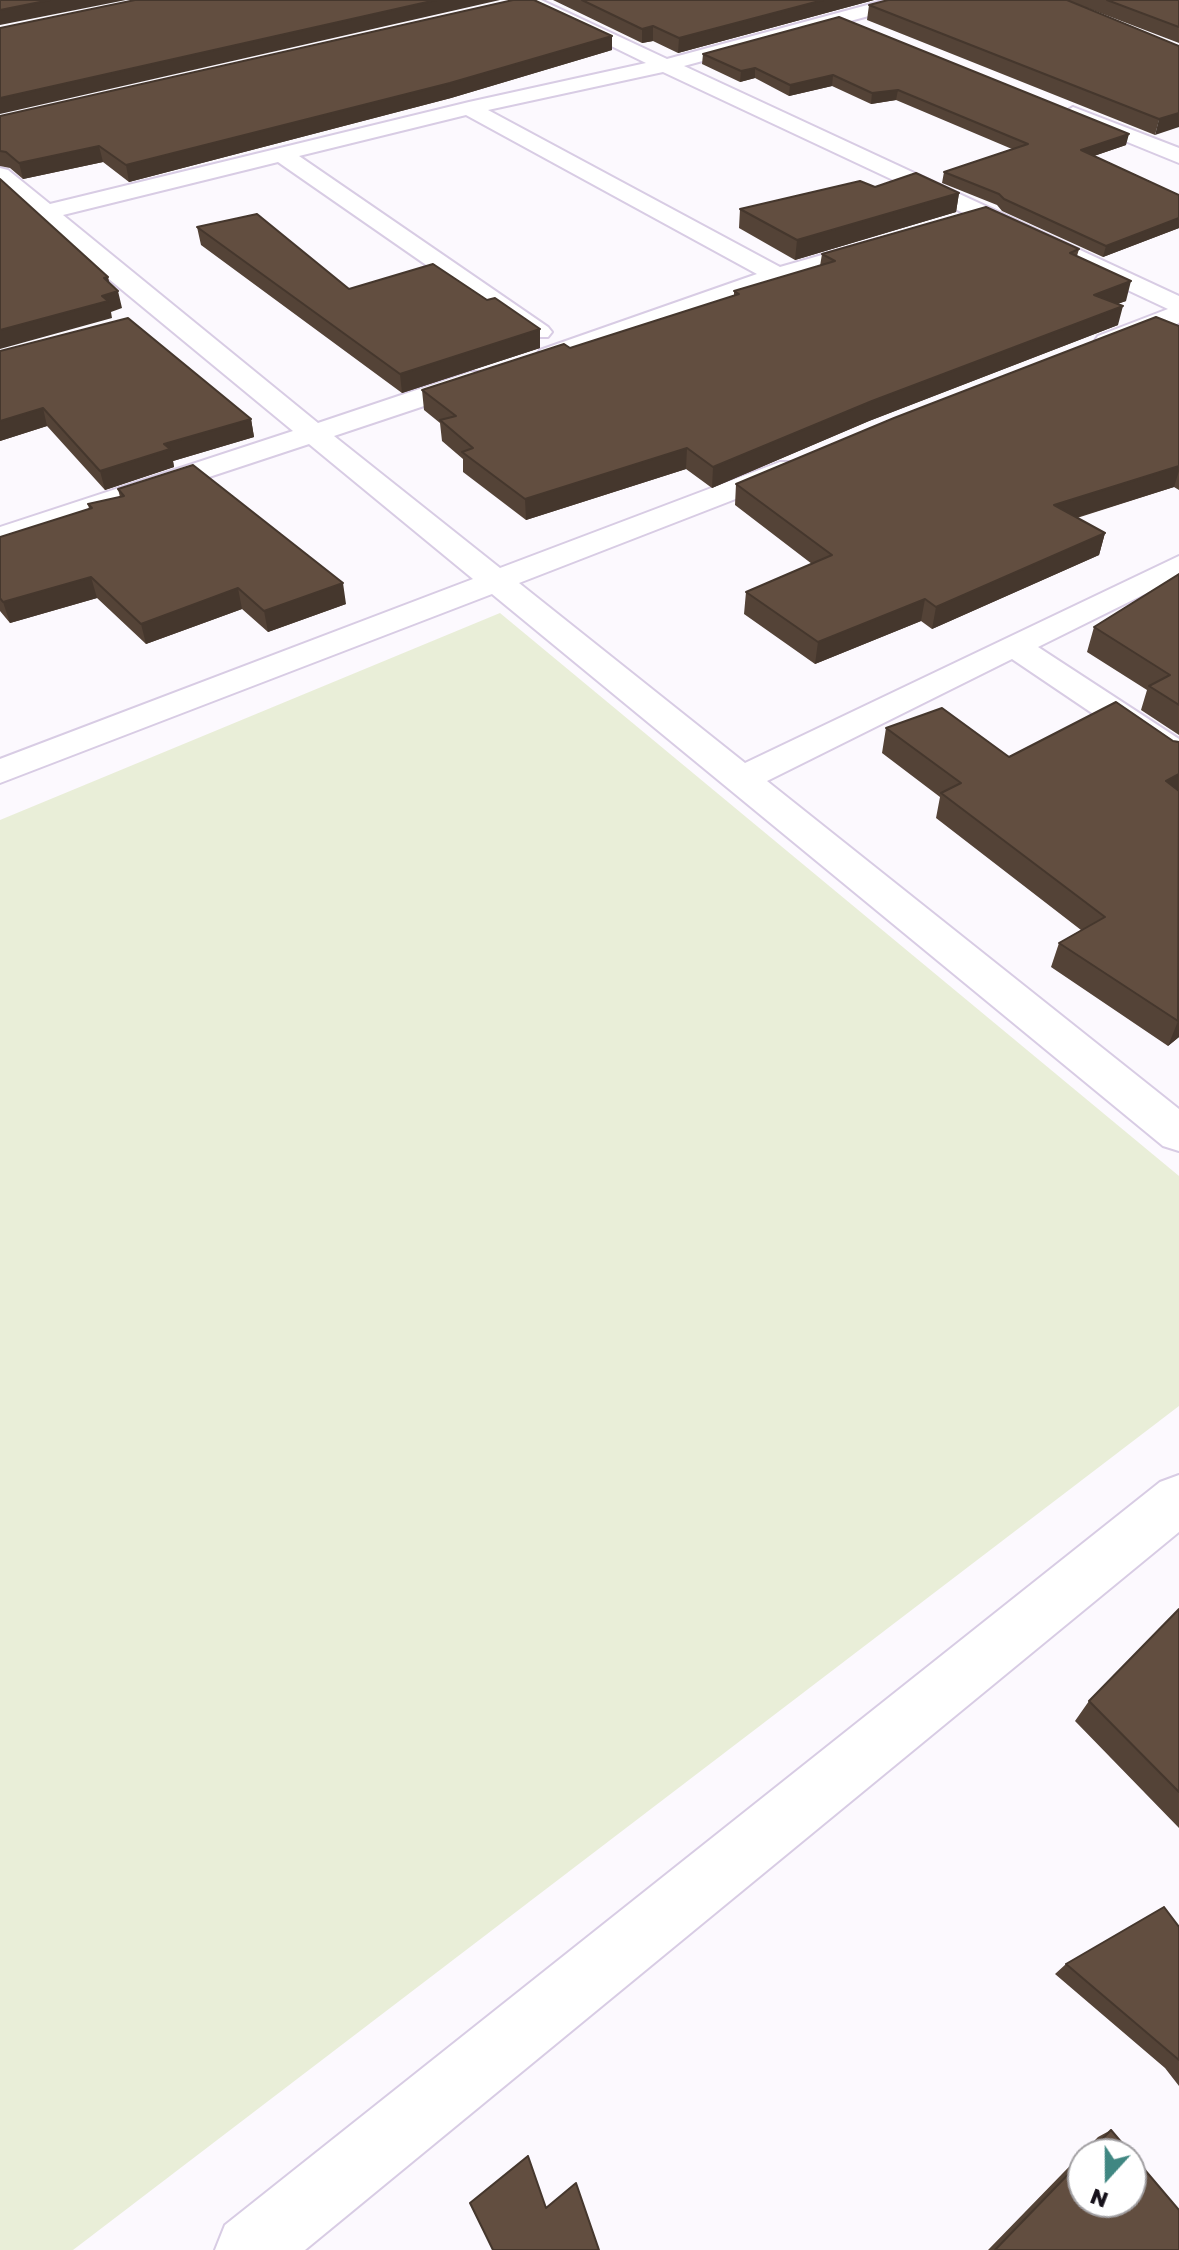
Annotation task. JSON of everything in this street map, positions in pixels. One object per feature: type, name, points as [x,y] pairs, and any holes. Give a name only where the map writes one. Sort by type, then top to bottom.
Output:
[{"type":"street","points":[[43,213],[469,108],[662,66],[907,0]]},
{"type":"street","points":[[501,8],[531,1],[662,66],[989,213],[1179,305]]},
{"type":"street","points":[[841,19],[870,31]]},
{"type":"street","points":[[1059,107],[1173,149]]},
{"type":"street","points":[[469,108],[777,275]]},
{"type":"street","points":[[281,154],[567,351]]},
{"type":"street","points":[[0,175],[154,318],[312,432],[1179,1134]]},
{"type":"street","points":[[944,227],[989,213]]},
{"type":"street","points":[[0,537],[312,432],[567,351],[777,275],[898,240]]},
{"type":"street","points":[[1079,353],[1179,314]]},
{"type":"street","points":[[0,772],[496,579],[722,497],[823,454]]},
{"type":"street","points":[[741,779],[1179,565]]},
{"type":"street","points":[[1013,645],[1179,755]]},
{"type":"street","points":[[250,2250],[1179,1499]]},
{"type":"green space","points":[[500,613],[1179,1176],[1179,1406],[73,2250],[0,2250],[0,820]]},
{"type":"building","points":[[0,0],[50,0],[0,10]]},
{"type":"building","points":[[135,0],[436,0],[0,98],[0,28]]},
{"type":"building","points":[[513,0],[534,0],[612,36],[450,83],[126,165],[99,146],[19,163],[0,151],[0,116]]},
{"type":"building","points":[[582,0],[823,0],[679,38],[653,26],[642,29]]},
{"type":"building","points":[[888,0],[1067,0],[1179,46],[1179,113],[1159,119],[869,5]]},
{"type":"building","points":[[1107,0],[1179,0],[1179,27]]},
{"type":"building","points":[[839,17],[1129,134],[1081,150],[1179,195],[1179,218],[1106,246],[999,194],[944,172],[1028,144],[898,90],[872,93],[833,75],[790,85],[755,68],[741,71],[703,54]]},
{"type":"building","points":[[916,173],[959,193],[797,240],[740,209],[860,181],[875,187]]},
{"type":"building","points":[[0,179],[108,277],[104,278],[118,291],[102,296],[108,301],[0,330]]},
{"type":"building","points":[[986,207],[1079,249],[1070,253],[1131,281],[1094,295],[1123,306],[872,401],[713,467],[687,448],[525,499],[462,452],[473,448],[440,420],[456,416],[422,390],[564,344],[570,348],[739,294],[734,291],[835,261],[822,254]]},
{"type":"building","points":[[257,214],[349,289],[433,264],[487,300],[495,298],[540,329],[400,374],[197,227]]},
{"type":"building","points":[[1156,317],[1179,326],[1179,466],[1054,505],[1105,533],[936,607],[925,599],[818,642],[746,592],[832,555],[736,484],[894,418]]},
{"type":"building","points":[[128,318],[251,419],[164,444],[170,449],[100,471],[43,408],[0,421],[0,351]]},
{"type":"building","points":[[193,465],[343,583],[264,611],[238,588],[141,624],[91,577],[3,602],[0,598],[0,537],[92,508],[88,504],[124,496],[118,489]]},
{"type":"building","points":[[1179,574],[1179,705],[1149,686],[1170,675],[1094,627]]},
{"type":"building","points":[[1116,702],[1179,742],[1179,774],[1166,781],[1179,791],[1178,1021],[1059,943],[1105,917],[941,793],[961,783],[886,728],[942,708],[1009,757]]},
{"type":"building","points":[[1179,1609],[1179,1792],[1089,1701]]},
{"type":"building","points":[[1164,1907],[1179,1927],[1179,2060],[1066,1964]]},
{"type":"building","points":[[1111,2130],[1118,2138],[1103,2138]]},
{"type":"building","points":[[528,2156],[546,2208],[576,2183],[599,2250],[493,2250],[470,2203]]},
{"type":"building","points":[[1147,2172],[1179,2210],[1179,2250],[995,2250],[1067,2176],[1067,2218],[1147,2218]]}]
